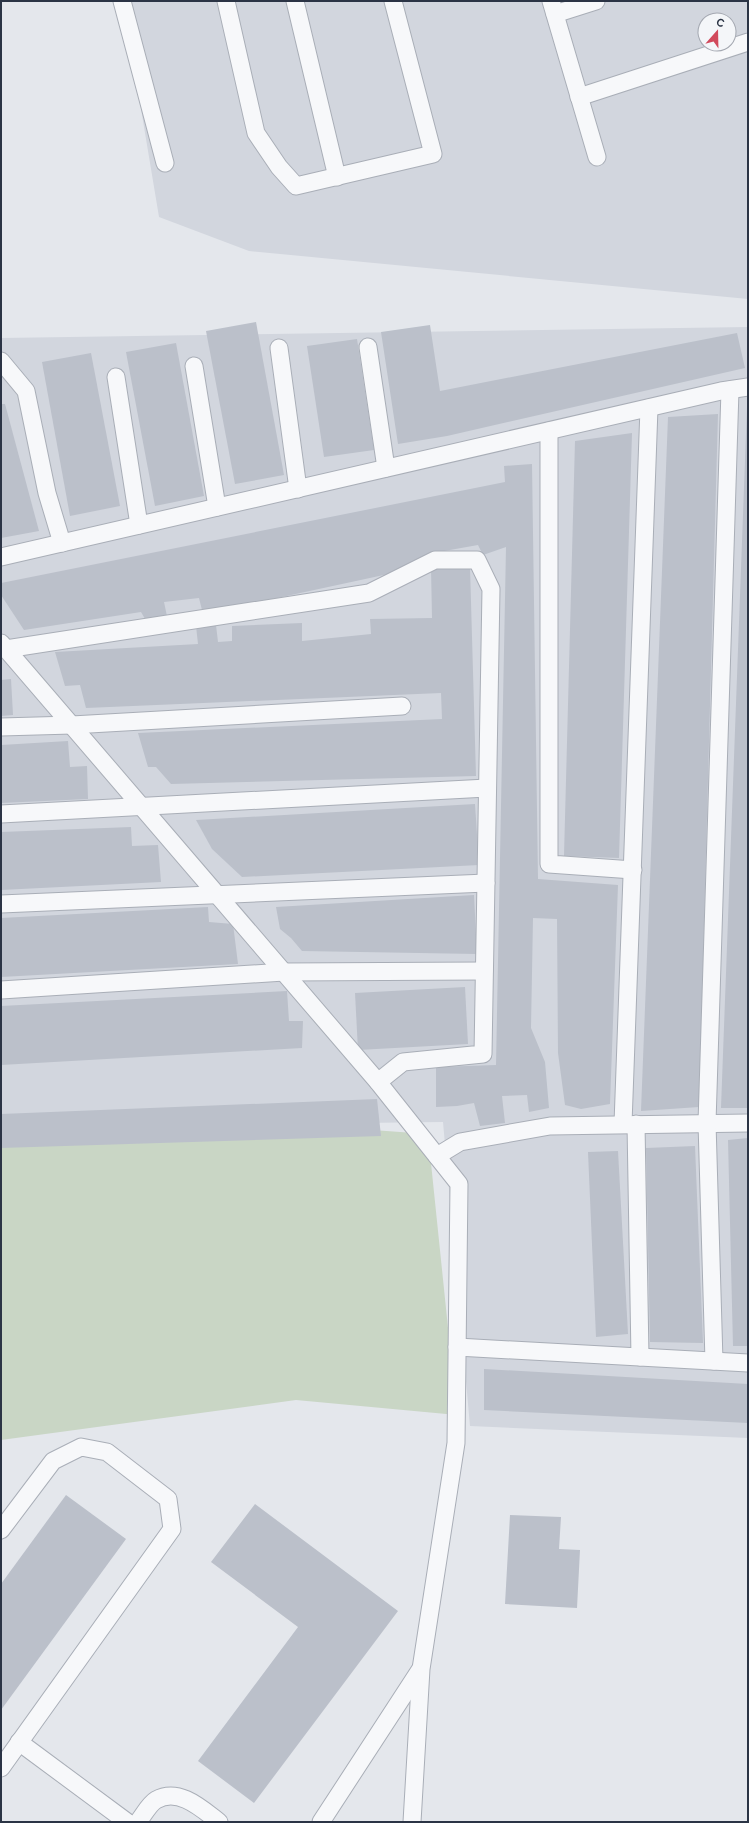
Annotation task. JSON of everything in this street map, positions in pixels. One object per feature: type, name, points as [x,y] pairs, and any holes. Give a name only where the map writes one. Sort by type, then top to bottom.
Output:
[{"type":"lane","points":[[122,1],[165,163]]},
{"type":"lane","points":[[226,1],[256,133],[279,167],[296,186],[432,154],[393,1]]},
{"type":"lane","points":[[295,1],[337,177]]},
{"type":"lane","points":[[596,1],[553,7],[597,157]]},
{"type":"lane","points":[[579,96],[748,42]]},
{"type":"lane","points":[[368,346],[386,468]]},
{"type":"lane","points":[[279,348],[298,488]]},
{"type":"lane","points":[[1,361],[26,391],[47,493],[62,543]]},
{"type":"lane","points":[[194,366],[217,507]]},
{"type":"lane","points":[[116,377],[139,525]]},
{"type":"lane","points":[[1,557],[649,408],[748,387]]},
{"type":"lane","points":[[714,1361],[707,1123],[730,390]]},
{"type":"lane","points":[[640,1357],[630,1124],[633,870],[649,408]]},
{"type":"lane","points":[[548,431],[549,864],[633,870]]},
{"type":"lane","points":[[4,646],[369,593],[435,560],[476,560],[491,589],[483,1054],[403,1062],[378,1082]]},
{"type":"lane","points":[[4,646],[378,1082],[459,1184],[456,1443],[421,1669],[412,1822]]},
{"type":"lane","points":[[1,727],[72,725],[402,706]]},
{"type":"lane","points":[[1,814],[487,788]]},
{"type":"lane","points":[[1,904],[486,883]]},
{"type":"lane","points":[[1,990],[284,972],[484,970]]},
{"type":"lane","points":[[437,1156],[460,1142],[550,1126],[748,1123]]},
{"type":"lane","points":[[457,1347],[748,1363]]},
{"type":"lane","points":[[1,1530],[7,1513],[53,1461],[81,1447],[107,1452],[168,1499],[172,1529],[1,1768]]},
{"type":"lane","points":[[320,1822],[421,1669]]},
{"type":"lane","points":[[19,1742],[127,1822]]},
{"type":"lane","points":[[138,1822],[155,1800],[172,1796],[194,1803],[219,1822]]},
{"type":"shaded area","points":[[123,1],[748,1],[748,299],[249,251],[159,217]]},
{"type":"shaded area","points":[[748,327],[748,1438],[470,1426],[443,1122],[1,1127],[1,338]]},
{"type":"green space","points":[[179,1116],[428,1134],[457,1415],[296,1400],[1,1440],[1,1145]]},
{"type":"building","points":[[256,322],[284,475],[235,484],[206,331]]},
{"type":"building","points":[[430,325],[440,391],[737,333],[745,368],[447,436],[398,444],[381,332]]},
{"type":"building","points":[[357,339],[374,450],[324,457],[307,346]]},
{"type":"building","points":[[176,343],[204,496],[155,506],[126,352]]},
{"type":"building","points":[[91,353],[120,506],[70,516],[42,362]]},
{"type":"building","points":[[1,404],[5,404],[39,531],[1,538]]},
{"type":"building","points":[[747,407],[748,1108],[721,1108]]},
{"type":"building","points":[[718,414],[699,1107],[641,1111],[668,417]]},
{"type":"building","points":[[632,433],[619,858],[564,856],[575,441]]},
{"type":"building","points":[[532,464],[538,879],[618,885],[610,1104],[581,1109],[565,1105],[558,1053],[557,919],[533,918],[531,1028],[545,1062],[549,1108],[529,1112],[527,1095],[502,1096],[505,1123],[480,1126],[474,1103],[457,1106],[436,1107],[436,1067],[496,1065],[506,547],[483,555],[478,545],[433,553],[393,573],[203,614],[199,598],[164,602],[168,621],[148,624],[141,612],[24,630],[1,595],[1,583],[505,482],[504,466]]},
{"type":"building","points":[[470,567],[476,776],[171,784],[156,767],[148,767],[138,733],[442,719],[441,693],[86,708],[80,685],[65,686],[55,652],[198,644],[196,626],[216,625],[218,642],[232,641],[232,626],[302,623],[302,641],[371,634],[370,619],[432,618],[431,568]]},
{"type":"building","points":[[11,679],[13,715],[1,716],[1,680]]},
{"type":"building","points":[[68,741],[70,767],[87,766],[88,799],[1,803],[1,745]]},
{"type":"building","points":[[475,804],[479,865],[242,877],[212,849],[196,820]]},
{"type":"building","points":[[131,827],[132,846],[158,845],[161,882],[1,890],[1,832]]},
{"type":"building","points":[[474,895],[477,954],[302,951],[291,938],[280,929],[276,907]]},
{"type":"building","points":[[208,907],[209,922],[233,924],[238,964],[1,977],[1,918]]},
{"type":"building","points":[[465,987],[468,1044],[358,1050],[355,993]]},
{"type":"building","points":[[287,991],[289,1021],[303,1021],[302,1048],[1,1065],[1,1006]]},
{"type":"building","points":[[377,1099],[381,1136],[1,1148],[1,1114]]},
{"type":"building","points":[[748,1138],[748,1346],[733,1346],[728,1140]]},
{"type":"building","points":[[695,1146],[703,1343],[650,1342],[646,1148]]},
{"type":"building","points":[[618,1151],[628,1334],[596,1337],[588,1152]]},
{"type":"building","points":[[484,1369],[748,1384],[748,1423],[484,1410]]},
{"type":"building","points":[[66,1495],[126,1539],[1,1710],[1,1584]]},
{"type":"building","points":[[255,1504],[398,1611],[254,1803],[198,1761],[298,1627],[211,1562]]},
{"type":"building","points":[[510,1515],[561,1517],[559,1549],[580,1550],[577,1608],[505,1604]]}]
